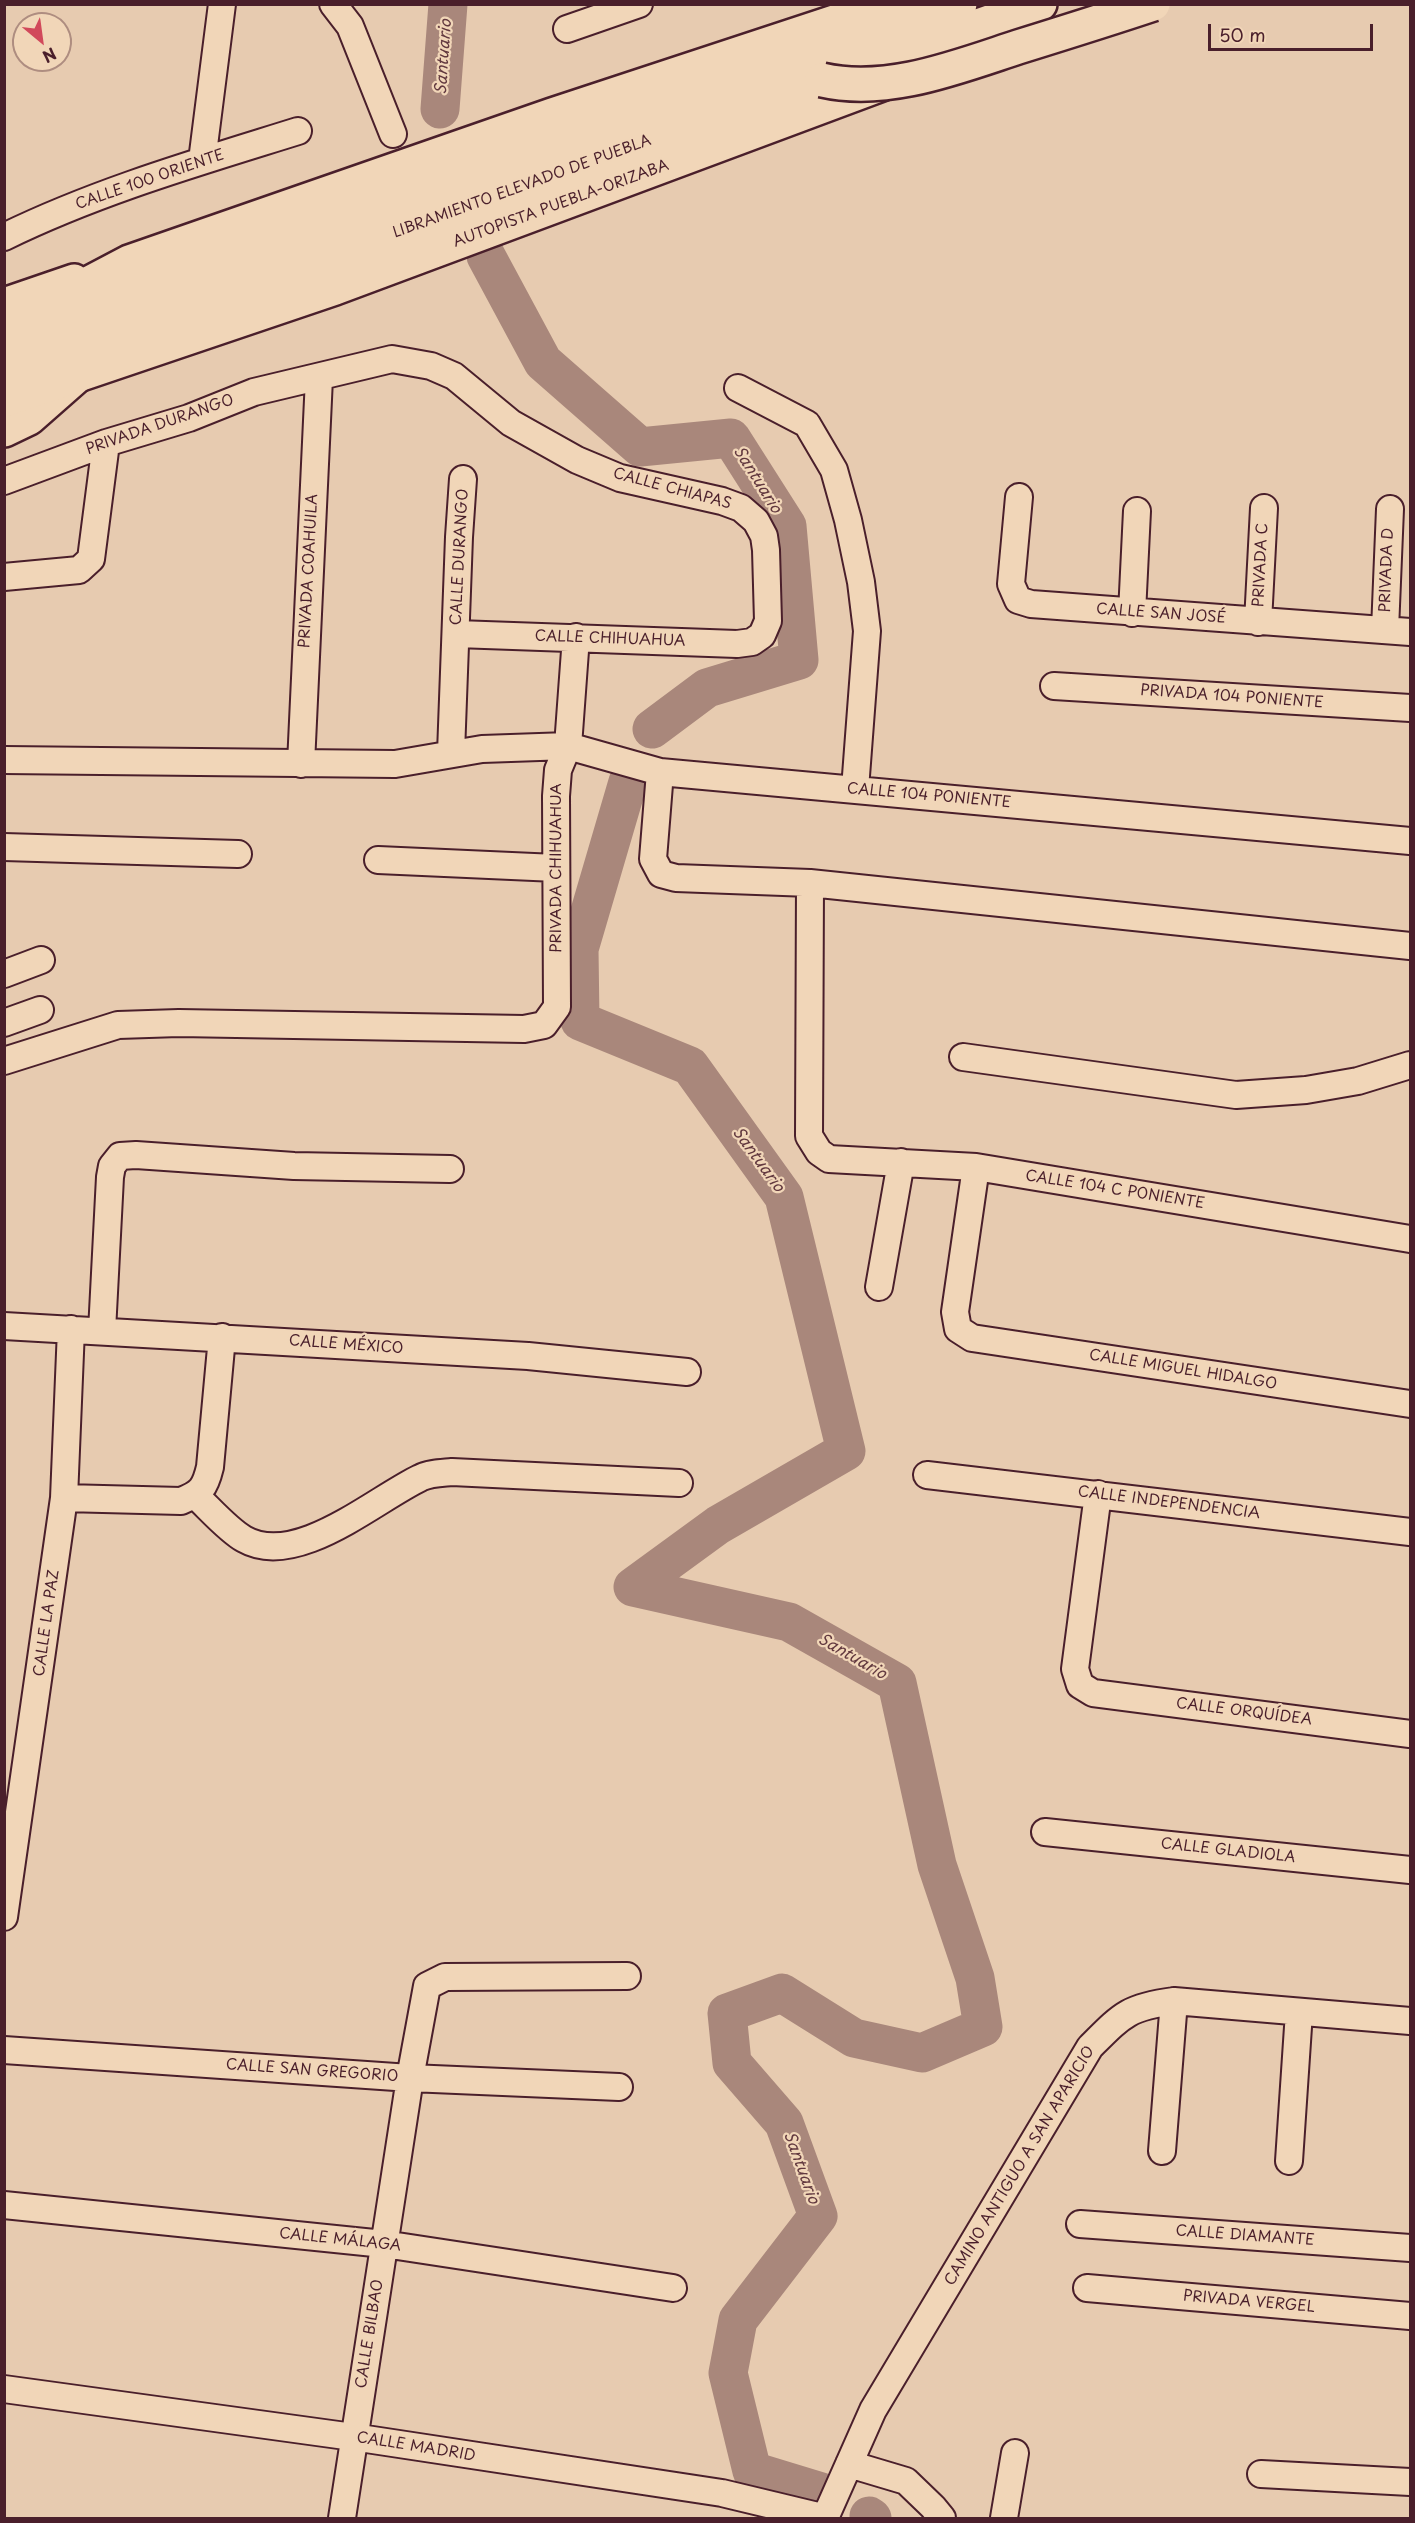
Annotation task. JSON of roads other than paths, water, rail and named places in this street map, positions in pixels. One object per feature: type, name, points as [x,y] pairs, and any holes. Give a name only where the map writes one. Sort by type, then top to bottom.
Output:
[{"type":"main road","points":[[4,305],[552,115],[889,4]]},
{"type":"main road","name":"LIBRAMIENTO ELEVADO DE PUEBLA","points":[[4,337],[406,194],[760,75],[960,4]]},
{"type":"main road","name":"LIBRAMIENTO ELEVADO DE PUEBLA","points":[[4,371],[1040,4]]},
{"type":"main road","name":"AUTOPISTA PUEBLA-ORIZABA","points":[[4,400],[335,288],[860,92],[1117,4]]},
{"type":"main road","points":[[822,80],[841,84],[867,85],[910,79],[1153,4]]},
{"type":"main road","points":[[4,324],[29,314],[129,262]]},
{"type":"main road","points":[[4,430],[29,418],[79,374]]},
{"type":"street","points":[[202,161],[222,4]]},
{"type":"street","points":[[333,4],[350,26],[393,134]]},
{"type":"street","points":[[567,29],[639,4]]},
{"type":"street","name":"CALLE 100 ORIENTE","points":[[4,237],[53,213],[202,161],[298,131]]},
{"type":"street","name":"CALLE CHIAPAS","points":[[319,378],[392,359],[431,366],[454,376],[511,423],[577,460],[620,478],[722,501],[741,508],[756,521],[764,536],[768,621],[762,635]]},
{"type":"street","name":"PRIVADA DURANGO","points":[[4,481],[106,443],[189,418],[254,392],[319,378]]},
{"type":"street","name":"PRIVADA COAHUILA","points":[[301,764],[303,674],[319,378]]},
{"type":"street","points":[[738,388],[807,424],[834,470],[848,520],[861,582],[867,631],[855,789]]},
{"type":"street","points":[[4,577],[79,570],[91,559],[106,443]]},
{"type":"street","name":"CALLE DURANGO","points":[[451,753],[459,537],[464,479]]},
{"type":"street","name":"CALLE SAN JOSÉ","points":[[1019,497],[1011,584],[1018,600],[1031,604],[1132,613],[1410,632]]},
{"type":"street","name":"PRIVADA C","points":[[1258,622],[1264,508]]},
{"type":"street","name":"PRIVADA D","points":[[1385,630],[1390,509]]},
{"type":"street","points":[[1132,613],[1137,511]]},
{"type":"street","name":"CALLE CHIHUAHUA","points":[[457,634],[737,644],[752,642],[762,635]]},
{"type":"street","name":"PRIVADA CHIHUAHUA","points":[[4,1060],[118,1025],[179,1023],[524,1029],[544,1025],[557,1007],[555,796],[558,770],[568,746],[576,637]]},
{"type":"street","name":"PRIVADA 104 PONIENTE","points":[[1054,686],[1410,708]]},
{"type":"street","name":"CALLE 104 PONIENTE","points":[[4,760],[395,764],[482,749],[568,746],[660,772],[1410,841]]},
{"type":"street","points":[[660,772],[653,860],[661,874],[676,878],[810,883],[1410,946]]},
{"type":"street","points":[[4,847],[238,854]]},
{"type":"street","points":[[378,860],[556,868]]},
{"type":"street","name":"CALLE 104 C PONIENTE","points":[[810,883],[809,1136],[819,1152],[829,1159],[976,1167],[1410,1239]]},
{"type":"street","points":[[4,974],[41,960]]},
{"type":"street","points":[[4,1023],[40,1010]]},
{"type":"street","points":[[963,1057],[1236,1095],[1306,1090],[1358,1082],[1410,1065]]},
{"type":"street","points":[[102,1331],[110,1177],[112,1166],[120,1156],[136,1155],[294,1166],[450,1169]]},
{"type":"street","points":[[879,1287],[901,1162]]},
{"type":"street","name":"CALLE MIGUEL HIDALGO","points":[[976,1167],[955,1312],[958,1329],[972,1338],[1410,1404]]},
{"type":"street","name":"CALLE MÉXICO","points":[[4,1326],[528,1356],[687,1372]]},
{"type":"street","name":"CALLE LA PAZ","points":[[4,1917],[64,1498],[71,1329]]},
{"type":"street","points":[[64,1498],[181,1501],[201,1489],[210,1467],[222,1337]]},
{"type":"street","points":[[201,1489],[243,1539],[268,1547],[300,1543],[332,1528],[423,1476],[452,1472],[679,1482]]},
{"type":"street","name":"CALLE INDEPENDENCIA","points":[[927,1475],[1410,1532]]},
{"type":"street","name":"CALLE ORQUÍDEA","points":[[1098,1494],[1075,1669],[1080,1685],[1093,1693],[1410,1734]]},
{"type":"street","name":"CALLE GLADIOLA","points":[[1045,1832],[1410,1870]]},
{"type":"street","name":"CALLE BILBAO","points":[[342,2518],[410,2078],[427,1986],[445,1977],[627,1976]]},
{"type":"street","points":[[1162,2151],[1174,2001]]},
{"type":"street","name":"CAMINO ANTIGUO A SAN APARICIO","points":[[825,2518],[873,2410],[1090,2047],[1120,2018],[1143,2005],[1174,2001],[1410,2021]]},
{"type":"street","points":[[1290,2161],[1299,2012]]},
{"type":"street","name":"CALLE SAN GREGORIO","points":[[4,2050],[410,2078],[619,2087]]},
{"type":"street","name":"CALLE MÁLAGA","points":[[4,2205],[384,2244],[673,2288]]},
{"type":"street","name":"CALLE DIAMANTE","points":[[1080,2224],[1410,2248]]},
{"type":"street","name":"PRIVADA VERGEL","points":[[1087,2288],[1410,2316]]},
{"type":"street","name":"CALLE MADRID","points":[[4,2389],[353,2437],[722,2493],[825,2518]]},
{"type":"street","points":[[1004,2518],[1015,2453]]},
{"type":"street","points":[[849,2464],[906,2481],[933,2506],[942,2518]]},
{"type":"street","points":[[1261,2474],[1410,2482]]},
{"type":"waterway","name":"Santuario","points":[[440,109],[448,4]]},
{"type":"waterway","name":"Santuario","points":[[486,256],[543,362],[640,447],[731,438],[787,526],[799,660],[707,688],[652,729]]},
{"type":"waterway","name":"Santuario","points":[[628,782],[579,949],[580,1021],[690,1066],[784,1197],[846,1451],[718,1525],[633,1587],[789,1622],[897,1683],[937,1865],[975,1978],[983,2027],[922,2053],[854,2038],[782,1993],[727,2013],[732,2063],[784,2123],[818,2216],[738,2320],[728,2373],[752,2471],[821,2492]]}]
